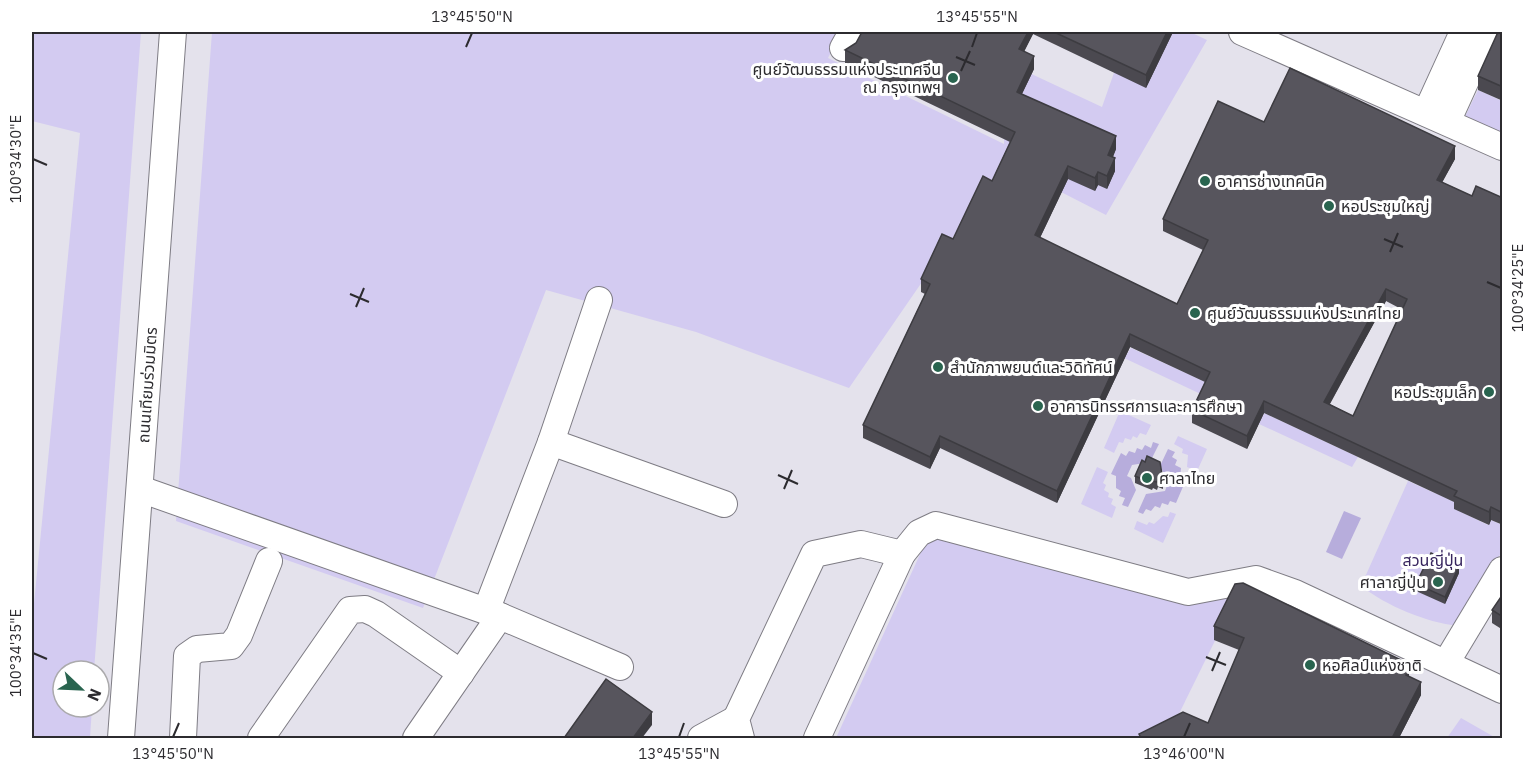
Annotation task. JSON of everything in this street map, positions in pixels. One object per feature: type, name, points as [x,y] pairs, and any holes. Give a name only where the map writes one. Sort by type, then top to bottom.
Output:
[{"type":"street","name":"ถนนเทียมร่วมมิตร","points":[[122,738],[173,32]]},
{"type":"street","points":[[1242,32],[1503,147]]},
{"type":"street","points":[[1436,118],[1463,32]]},
{"type":"street","points":[[1436,118],[1488,32]]},
{"type":"street","points":[[416,738],[461,673],[493,613],[599,300]]},
{"type":"street","points":[[551,442],[724,504]]},
{"type":"street","points":[[140,489],[493,613],[620,667]]},
{"type":"street","points":[[817,738],[902,554],[919,533],[936,525],[1188,592],[1256,579],[1295,593],[1503,690]]},
{"type":"street","points":[[701,738],[738,729],[814,554],[861,544],[902,554]]},
{"type":"street","points":[[183,738],[187,656],[197,649],[231,645],[239,635],[269,561]]},
{"type":"street","points":[[1446,663],[1503,570]]},
{"type":"street","points":[[261,738],[350,610],[365,609],[376,614],[461,673]]},
{"type":"green space","points":[[32,32],[141,32],[95,659],[51,659],[51,719],[91,719],[90,738],[32,738],[32,624],[80,133],[32,121]]},
{"type":"green space","points":[[212,32],[841,32],[828,58],[1004,144],[1008,63],[1102,107],[1115,70],[1149,32],[1190,32],[1207,40],[1106,215],[1004,163],[849,388],[696,332],[546,290],[423,608],[176,521]]},
{"type":"green space","points":[[1478,90],[1502,101],[1502,141],[1462,123]]},
{"type":"green space","points":[[1131,348],[1210,384],[1205,396],[1124,358]]},
{"type":"green space","points":[[1120,411],[1151,425],[1146,435],[1140,433],[1137,438],[1133,436],[1131,440],[1125,438],[1123,443],[1119,442],[1114,453],[1104,448]]},
{"type":"green space","points":[[1264,413],[1358,457],[1352,467],[1259,424]]},
{"type":"green space","points":[[1178,436],[1207,449],[1194,478],[1189,476],[1192,469],[1187,467],[1188,455],[1182,453],[1183,449],[1174,444]]},
{"type":"green space","points":[[1097,467],[1108,472],[1103,483],[1106,485],[1104,490],[1109,493],[1108,497],[1113,499],[1111,504],[1116,507],[1112,518],[1081,504]]},
{"type":"green space","name":"สวนญี่ปุ่น","points":[[1408,481],[1457,503],[1455,509],[1488,525],[1491,520],[1502,525],[1502,551],[1458,626],[1407,612],[1382,600],[1361,586]]},
{"type":"green space","points":[[1170,512],[1176,514],[1163,543],[1134,529],[1137,521],[1147,525],[1149,522],[1154,524],[1163,516],[1168,517]]},
{"type":"green space","points":[[942,534],[1238,594],[1170,732],[1157,738],[836,738],[927,539]]},
{"type":"green space","points":[[1461,718],[1496,738],[1447,738]]},
{"type":"shaded area","points":[[1153,442],[1159,444],[1150,462],[1132,465],[1127,476],[1131,478],[1136,490],[1128,507],[1122,505],[1125,498],[1119,496],[1121,491],[1116,488],[1116,476],[1111,474],[1121,453],[1126,456],[1129,451],[1135,453],[1137,448],[1142,450],[1145,445],[1151,448]]},
{"type":"shaded area","points":[[1168,449],[1175,452],[1172,457],[1177,460],[1175,465],[1181,468],[1180,480],[1185,482],[1176,503],[1170,501],[1168,505],[1162,503],[1160,508],[1155,506],[1151,511],[1146,509],[1143,514],[1138,512],[1146,494],[1165,491],[1169,480],[1160,466]]},
{"type":"shaded area","points":[[1344,511],[1361,518],[1342,559],[1326,552]]},
{"type":"building","points":[[862,32],[1028,32],[1019,49],[1034,56],[1017,92],[1116,136],[1108,155],[1115,158],[1107,176],[1098,172],[1095,178],[1068,166],[1035,235],[1177,304],[1208,240],[1163,219],[1218,101],[1264,122],[1290,68],[1455,146],[1437,180],[1472,196],[1476,186],[1503,198],[1503,513],[1491,507],[1489,512],[1454,496],[1457,491],[1264,401],[1247,436],[1192,410],[1210,372],[1130,334],[1057,491],[940,436],[930,457],[863,425],[930,284],[921,279],[942,234],[953,239],[983,176],[992,181],[1015,132],[845,50],[856,43]],"holes":[[[1386,289],[1407,299],[1353,416],[1324,402]]]},
{"type":"building","points":[[1054,32],[1167,32],[1146,75]]},
{"type":"building","points":[[1498,32],[1503,32],[1503,87],[1478,76]]},
{"type":"building","points":[[1147,456],[1160,462],[1163,481],[1158,479],[1157,482],[1152,483],[1135,476],[1142,460],[1145,462]]},
{"type":"building","name":"ศาลาญี่ปุ่น","points":[[1431,553],[1459,566],[1445,597],[1416,584]]},
{"type":"building","name":"หอศิลป์แห่งชาติ","points":[[1243,583],[1409,664],[1406,675],[1421,682],[1392,738],[1141,738],[1139,734],[1183,712],[1208,723],[1244,638],[1214,626],[1235,584]]},
{"type":"building","points":[[1503,594],[1503,617],[1492,610]]},
{"type":"building","points":[[606,679],[652,712],[633,738],[564,738]]},
{"type":"place","name":"ศูนย์วัฒนธรรมแห่งประเทศจีน ณ กรุงเทพฯ","points":[[953,78]]},
{"type":"place","name":"อาคารช่างเทคนิค","points":[[1205,181]]},
{"type":"place","name":"หอประชุมใหญ่","points":[[1329,206]]},
{"type":"place","name":"ศูนย์วัฒนธรรมแห่งประเทศไทย","points":[[1195,313]]},
{"type":"place","name":"สำนักภาพยนต์และวิดิทัศน์","points":[[938,367]]},
{"type":"place","name":"หอประชุมเล็ก","points":[[1489,392]]},
{"type":"place","name":"อาคารนิทรรศการและการศึกษา","points":[[1038,406]]},
{"type":"place","name":"ศาลาไทย","points":[[1147,478]]},
{"type":"place","name":"ศาลาญี่ปุ่น","points":[[1438,582]]},
{"type":"place","name":"หอศิลป์แห่งชาติ","points":[[1310,665]]}]
